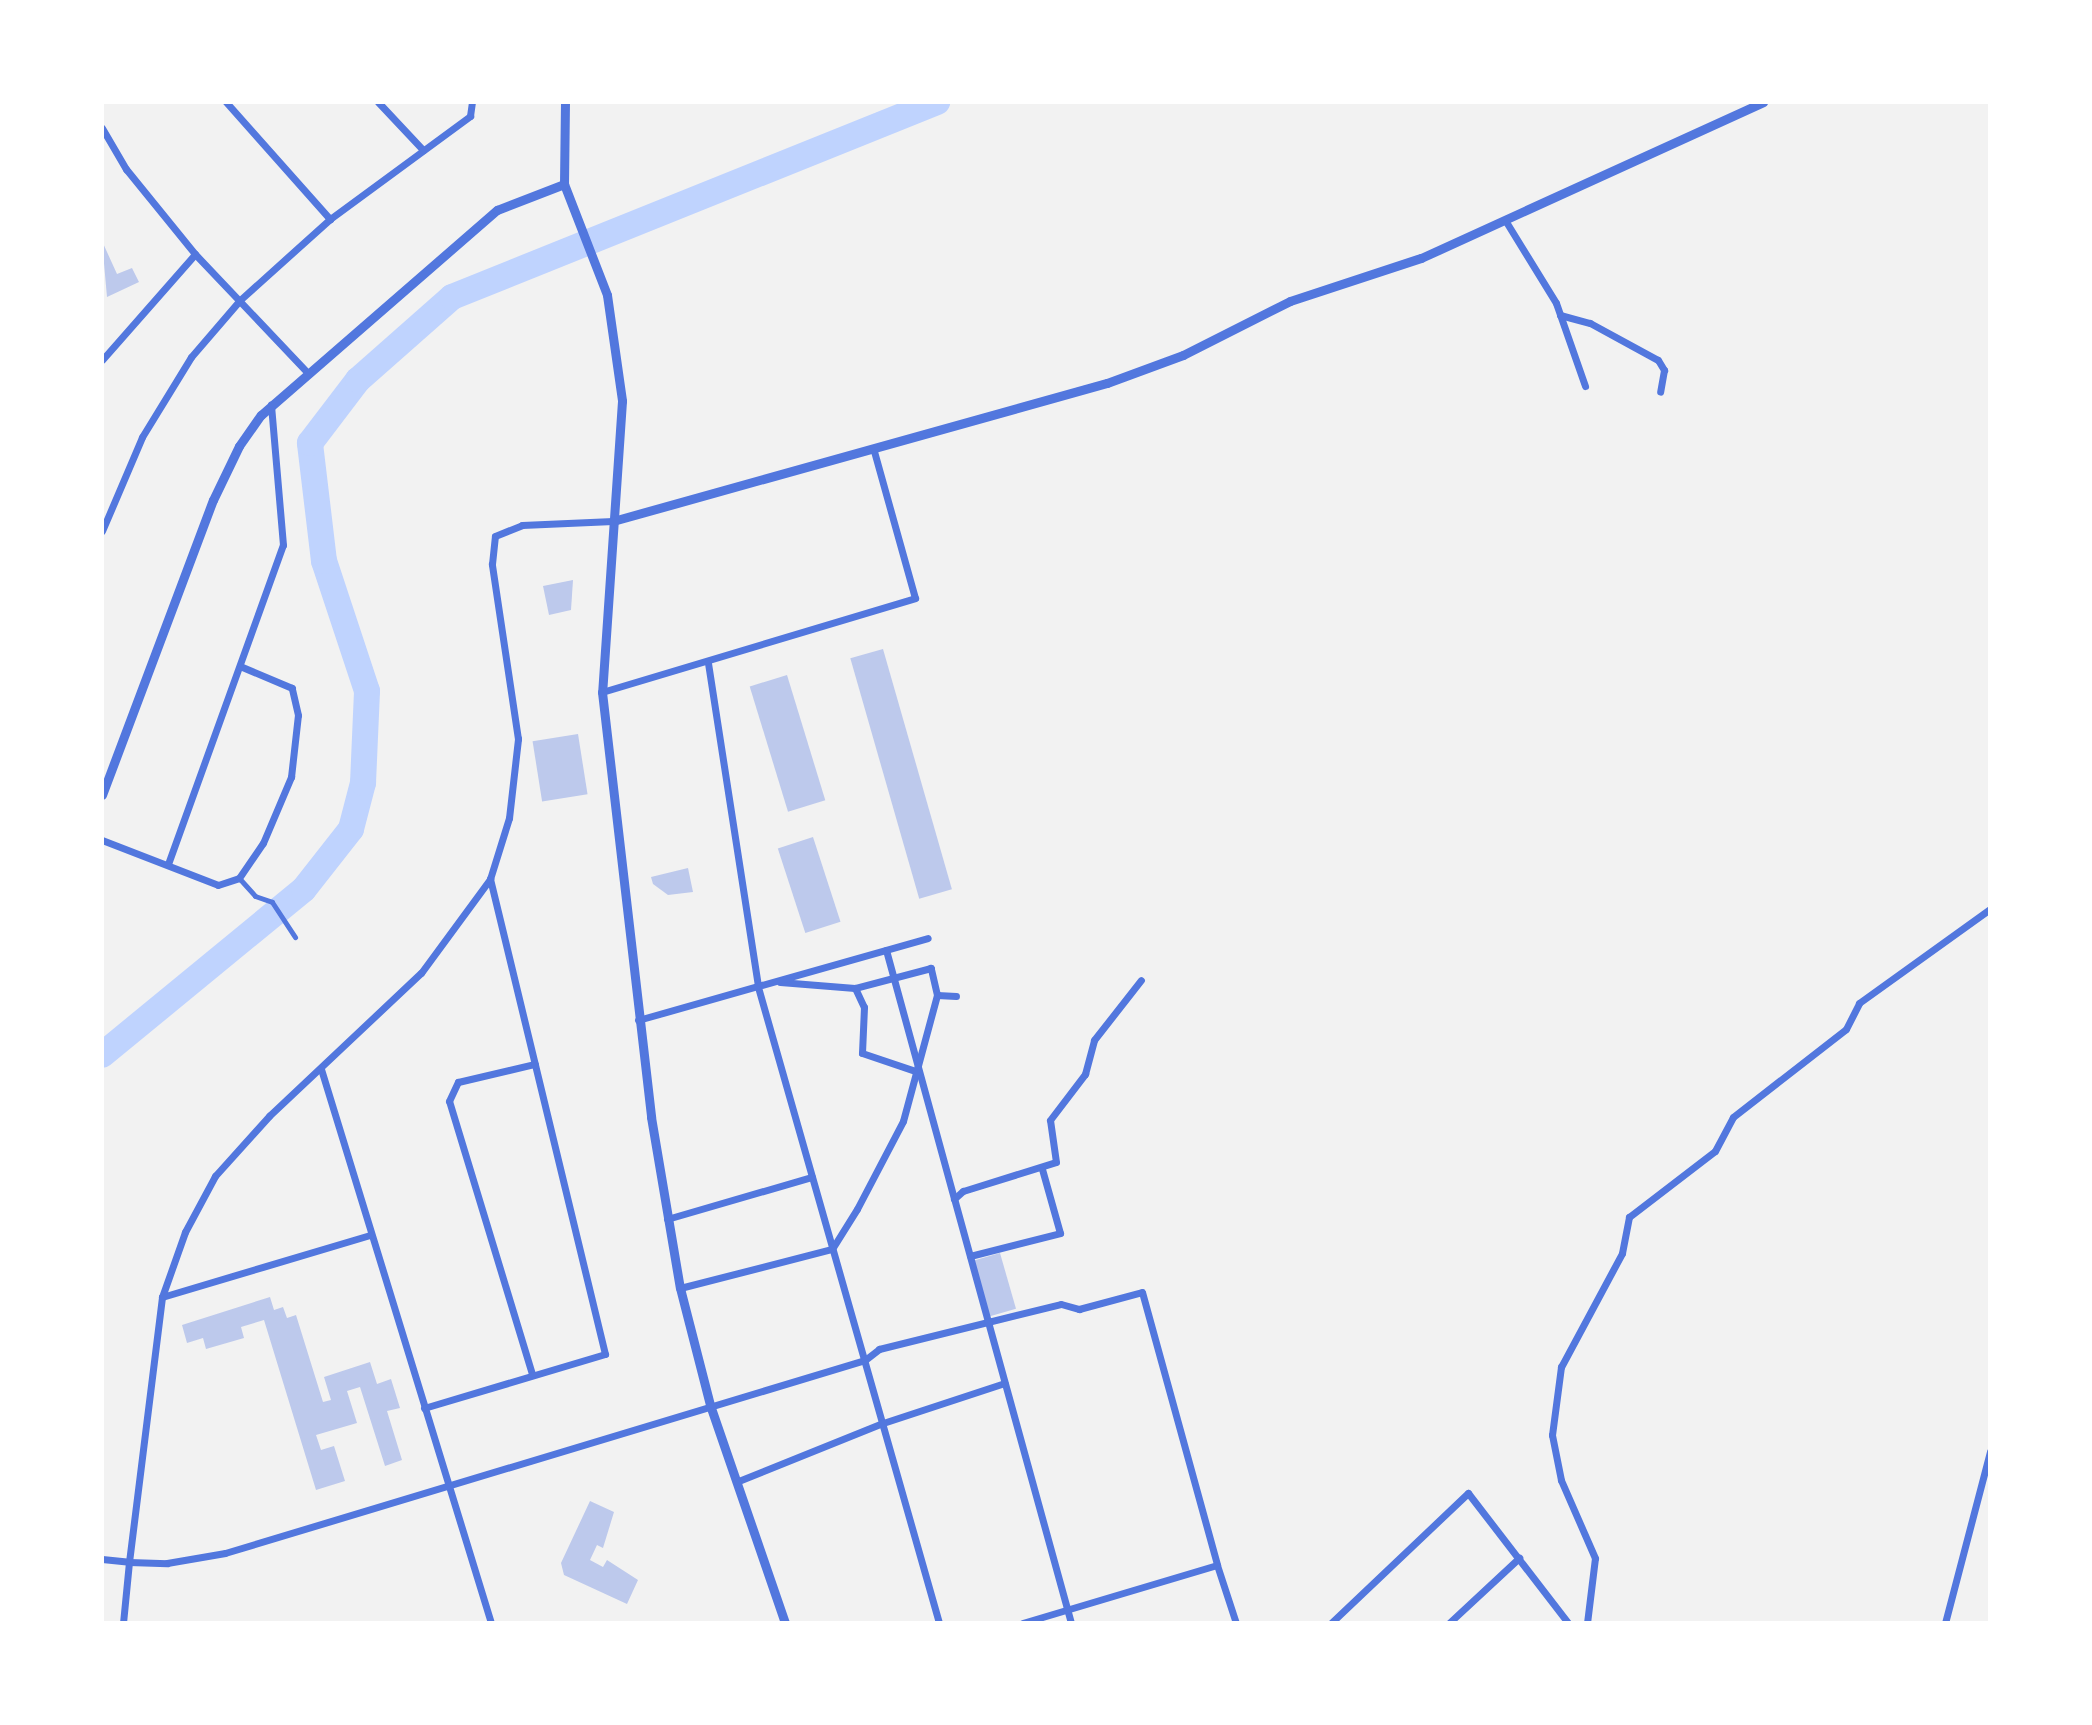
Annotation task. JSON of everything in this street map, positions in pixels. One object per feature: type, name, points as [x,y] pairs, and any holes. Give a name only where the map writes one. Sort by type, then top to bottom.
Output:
[{"type":"street","points":[[226,102],[330,219]]},
{"type":"street","points":[[378,102],[423,150]]},
{"type":"street","points":[[102,531],[142,437],[191,357],[240,300],[330,219],[470,116],[472,102]]},
{"type":"street","points":[[565,102],[564,184],[607,295],[622,401],[602,692],[637,1020],[680,1288],[710,1405],[785,1623]]},
{"type":"street","points":[[123,1623],[162,1297],[185,1232],[215,1176],[432,961],[490,879],[509,818],[518,739],[492,564],[495,536],[522,525],[613,521],[874,451],[1107,383],[1183,355],[1290,301],[1421,258],[1763,102]]},
{"type":"street","points":[[102,128],[126,169],[195,254],[306,371]]},
{"type":"street","points":[[102,795],[213,500],[239,446],[271,405],[306,371],[497,210],[564,184]]},
{"type":"street","points":[[1505,220],[1560,315],[1585,386]]},
{"type":"street","points":[[102,360],[195,254]]},
{"type":"street","points":[[1560,315],[1590,323],[1658,360],[1664,370],[1660,392]]},
{"type":"street","points":[[168,864],[283,545],[271,405]]},
{"type":"street","points":[[602,692],[708,663],[915,598],[874,451]]},
{"type":"street","points":[[708,663],[758,987],[939,1623]]},
{"type":"street","points":[[102,840],[218,885],[239,878],[263,843],[291,777],[298,715],[292,688],[240,666]]},
{"type":"street","points":[[239,878],[255,896],[272,902],[295,937]]},
{"type":"street","points":[[424,1408],[605,1354],[490,879]]},
{"type":"street","points":[[1587,1623],[1595,1558],[1561,1480],[1552,1435],[1561,1367],[1622,1253],[1629,1217],[1715,1151],[1733,1117],[1846,1029],[1859,1003],[1990,909]]},
{"type":"street","points":[[637,1020],[928,938]]},
{"type":"street","points":[[886,950],[1071,1623]]},
{"type":"street","points":[[680,1288],[832,1249],[903,1121],[937,995],[931,968],[855,988],[776,982]]},
{"type":"street","points":[[954,1199],[963,1191],[1042,1169],[1056,1162],[1050,1120],[1085,1074],[1094,1040],[1141,980]]},
{"type":"street","points":[[855,988],[864,1007],[862,1053],[918,1072]]},
{"type":"street","points":[[937,995],[956,996]]},
{"type":"street","points":[[532,1374],[449,1101],[458,1082],[535,1064]]},
{"type":"street","points":[[321,1069],[424,1408],[452,1485],[491,1623]]},
{"type":"street","points":[[970,1256],[1060,1233],[1042,1169]]},
{"type":"street","points":[[667,1219],[812,1177]]},
{"type":"street","points":[[162,1297],[370,1235]]},
{"type":"street","points":[[102,1559],[129,1562],[193,1560],[225,1553],[865,1360],[879,1349],[1061,1304],[1079,1309],[1142,1292],[1217,1565],[1236,1623]]},
{"type":"street","points":[[736,1482],[883,1423],[1005,1383]]},
{"type":"street","points":[[1945,1623],[1990,1451]]},
{"type":"street","points":[[1331,1623],[1468,1493],[1568,1623]]},
{"type":"street","points":[[1449,1623],[1519,1558]]},
{"type":"street","points":[[1022,1623],[1217,1565]]},
{"type":"building","points":[[102,241],[117,274],[132,268],[139,282],[107,297]]},
{"type":"building","points":[[573,580],[571,610],[549,615],[543,586]]},
{"type":"building","points":[[883,649],[952,889],[919,899],[850,658]]},
{"type":"building","points":[[787,675],[825,800],[788,812],[750,686]]},
{"type":"building","points":[[578,734],[588,794],[542,801],[533,741]]},
{"type":"building","points":[[813,837],[841,922],[805,933],[778,848]]},
{"type":"building","points":[[688,868],[693,892],[668,895],[653,884],[651,877]]},
{"type":"building","points":[[1000,1253],[1016,1309],[989,1316],[973,1261]]},
{"type":"building","points":[[270,1297],[274,1310],[283,1307],[287,1318],[296,1315],[323,1402],[331,1400],[324,1377],[370,1362],[377,1384],[391,1379],[400,1408],[387,1411],[402,1460],[385,1466],[360,1387],[347,1391],[357,1423],[316,1435],[321,1450],[334,1446],[345,1481],[316,1490],[264,1320],[241,1327],[244,1338],[206,1349],[203,1338],[187,1343],[182,1325]]},
{"type":"building","points":[[590,1501],[614,1512],[603,1548],[597,1545],[590,1560],[603,1567],[607,1560],[638,1580],[627,1604],[564,1575],[561,1563]]},
{"type":"waterway","points":[[102,1055],[304,889],[351,829],[363,783],[367,691],[324,561],[310,443],[358,380],[452,297],[937,102]]}]
